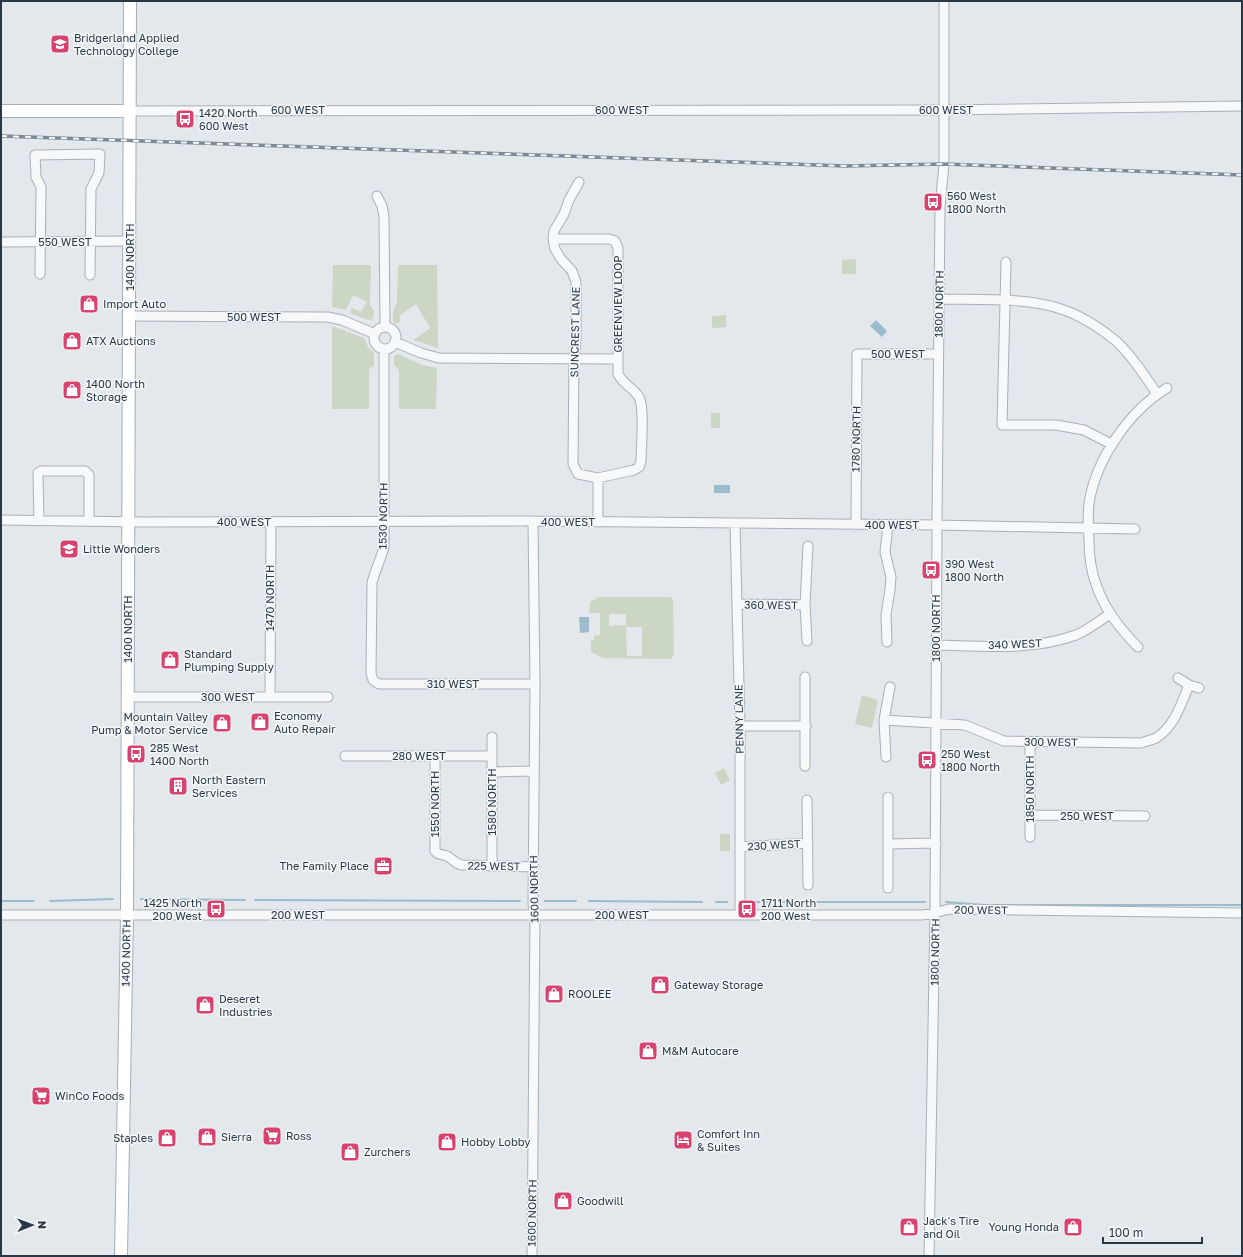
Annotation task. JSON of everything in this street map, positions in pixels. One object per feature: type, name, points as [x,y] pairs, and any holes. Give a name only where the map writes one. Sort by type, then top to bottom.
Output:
[{"type":"main road","name":"1400 NORTH","points":[[121,1256],[127,916],[130,1]]},
{"type":"main road","name":"600 WEST","points":[[1,111],[130,111]]},
{"type":"street","name":"1800 NORTH","points":[[929,1256],[936,843],[938,354],[940,207],[944,164],[944,1]]},
{"type":"street","name":"600 WEST","points":[[130,111],[943,110],[1242,106]]},
{"type":"street","points":[[40,274],[41,187],[36,177],[35,155],[100,154],[99,173],[92,189],[90,275]]},
{"type":"street","points":[[553,239],[556,227],[564,214],[569,200],[579,182]]},
{"type":"street","points":[[377,196],[382,206],[384,216],[386,327]]},
{"type":"street","name":"SUNCREST LANE","points":[[553,239],[555,249],[561,259],[572,271],[576,282],[573,464],[578,474],[598,478]]},
{"type":"street","name":"GREENVIEW LOOP","points":[[553,239],[609,239],[615,241],[618,248],[618,359]]},
{"type":"street","name":"550 WEST","points":[[1,242],[130,241]]},
{"type":"street","points":[[1006,262],[1002,425],[1056,425],[1084,430],[1111,444]]},
{"type":"street","points":[[939,299],[1026,301],[1060,309],[1090,323],[1116,342],[1137,364],[1157,394]]},
{"type":"street","name":"500 WEST","points":[[130,316],[328,317],[342,320],[375,334]]},
{"type":"street","points":[[386,327],[394,332],[396,338],[391,347],[384,349],[378,346],[374,340],[375,334],[379,328],[386,327]]},
{"type":"street","points":[[395,342],[421,353],[439,358],[618,359],[618,374],[622,381],[635,392],[640,400],[642,411],[641,461],[639,467],[634,470],[598,478],[598,522]]},
{"type":"street","name":"1530 NORTH","points":[[373,680],[371,674],[372,583],[384,546],[384,349]]},
{"type":"street","name":"500 WEST","points":[[857,354],[938,354]]},
{"type":"street","name":"1780 NORTH","points":[[856,524],[857,354]]},
{"type":"street","points":[[1138,647],[1123,632],[1110,614],[1097,588],[1089,559],[1089,503],[1097,474],[1111,444],[1133,417],[1157,394],[1167,388]]},
{"type":"street","points":[[39,521],[38,473],[41,471],[85,471],[89,475],[89,521]]},
{"type":"street","name":"400 WEST","points":[[1,520],[129,522],[533,521],[937,525],[1135,529]]},
{"type":"street","name":"1600 NORTH","points":[[532,1256],[535,914],[533,904],[535,684],[533,521]]},
{"type":"street","name":"1470 NORTH","points":[[270,697],[271,522]]},
{"type":"street","name":"PENNY LANE","points":[[735,523],[740,726],[740,915]]},
{"type":"street","points":[[886,642],[886,615],[891,577],[885,552],[888,525]]},
{"type":"street","points":[[807,641],[805,605],[808,546]]},
{"type":"street","name":"360 WEST","points":[[737,604],[805,605]]},
{"type":"street","name":"340 WEST","points":[[936,645],[1021,646],[1046,643],[1077,634],[1110,614]]},
{"type":"street","points":[[805,677],[806,766]]},
{"type":"street","points":[[1178,678],[1189,685],[1200,688]]},
{"type":"street","name":"310 WEST","points":[[373,680],[379,684],[535,684]]},
{"type":"street","name":"300 WEST","points":[[884,720],[965,725],[1004,741],[1141,743],[1155,739],[1165,730],[1175,717],[1189,685]]},
{"type":"street","points":[[886,757],[884,720],[890,687]]},
{"type":"street","name":"300 WEST","points":[[128,697],[328,698]]},
{"type":"street","points":[[740,726],[806,726]]},
{"type":"street","name":"1580 NORTH","points":[[492,737],[492,866]]},
{"type":"street","name":"1850 NORTH","points":[[1030,742],[1030,837]]},
{"type":"street","name":"280 WEST","points":[[345,756],[492,756]]},
{"type":"street","name":"1550 NORTH","points":[[435,757],[435,851]]},
{"type":"street","points":[[492,772],[534,771]]},
{"type":"street","points":[[888,797],[888,888]]},
{"type":"street","points":[[807,800],[808,885]]},
{"type":"street","name":"250 WEST","points":[[1030,816],[1145,816]]},
{"type":"street","name":"230 WEST","points":[[740,847],[808,843]]},
{"type":"street","points":[[888,844],[936,843]]},
{"type":"street","name":"225 WEST","points":[[435,851],[437,854],[446,856],[458,865],[534,867]]},
{"type":"street","name":"200 WEST","points":[[1,915],[922,915],[949,910],[1242,914]]},
{"type":"green space","points":[[856,259],[856,274],[842,274],[842,260]]},
{"type":"green space","points":[[333,265],[371,265],[370,305],[374,311],[373,319],[368,320],[350,313],[352,308],[361,312],[367,302],[353,295],[346,310],[332,307]]},
{"type":"green space","points":[[398,265],[437,265],[438,348],[413,340],[430,328],[416,304],[399,316],[401,321],[396,324],[393,322],[393,312],[397,302]]},
{"type":"green space","points":[[726,315],[726,327],[712,328],[712,316]]},
{"type":"green space","points":[[332,326],[364,338],[368,347],[374,353],[374,366],[369,369],[369,409],[332,409]]},
{"type":"green space","points":[[396,354],[422,365],[437,368],[436,409],[399,409],[399,370],[394,365],[394,357]]},
{"type":"green space","points":[[711,413],[720,413],[720,428],[711,428]]},
{"type":"green space","points":[[598,597],[671,597],[673,600],[674,655],[671,659],[603,658],[591,652],[591,640],[594,640],[594,636],[600,635],[600,613],[589,613],[590,602]],"holes":[[[609,614],[626,614],[626,625],[609,626]],[[626,627],[642,627],[642,656],[627,656]]]},
{"type":"green space","points":[[862,695],[878,700],[872,728],[855,724]]},
{"type":"green space","points":[[724,768],[730,780],[721,785],[715,773]]},
{"type":"green space","points":[[720,834],[730,834],[730,851],[720,851]]},
{"type":"water","points":[[876,320],[887,331],[882,337],[870,326]]},
{"type":"water","points":[[714,485],[730,485],[730,493],[714,493]]},
{"type":"water","points":[[579,617],[589,617],[589,632],[580,633]]},
{"type":"waterway","points":[[50,901],[113,899]]},
{"type":"waterway","points":[[141,899],[245,900]]},
{"type":"waterway","points":[[255,900],[520,901]]},
{"type":"waterway","points":[[1,901],[34,901]]},
{"type":"waterway","points":[[545,901],[576,901]]},
{"type":"waterway","points":[[589,901],[702,902]]},
{"type":"waterway","points":[[716,902],[727,902]]},
{"type":"waterway","points":[[748,902],[925,902]]},
{"type":"waterway","points":[[946,902],[984,905]]},
{"type":"waterway","points":[[991,905],[1242,905]]},
{"type":"railway","points":[[1,136],[845,166],[944,164],[1242,175]]},
{"type":"place","name":"Bridgerland Applied Technology College","points":[[60,44]]},
{"type":"place","name":"1420 North 600 West","points":[[185,119]]},
{"type":"place","name":"560 West 1800 North","points":[[933,202]]},
{"type":"place","name":"Import Auto","points":[[89,304]]},
{"type":"place","name":"ATX Auctions","points":[[72,341]]},
{"type":"place","name":"1400 North Storage","points":[[72,390]]},
{"type":"place","name":"Little Wonders","points":[[69,549]]},
{"type":"place","name":"390 West 1800 North","points":[[931,570]]},
{"type":"place","name":"Standard Plumping Supply","points":[[170,660]]},
{"type":"place","name":"Economy Auto Repair","points":[[260,722]]},
{"type":"place","name":"Mountain Valley Pump & Motor Service","points":[[222,723]]},
{"type":"place","name":"285 West 1400 North","points":[[136,754]]},
{"type":"place","name":"250 West 1800 North","points":[[927,760]]},
{"type":"place","name":"North Eastern Services","points":[[178,786]]},
{"type":"place","name":"The Family Place","points":[[383,866]]},
{"type":"place","name":"1425 North 200 West","points":[[216,909]]},
{"type":"place","name":"1711 North 200 West","points":[[747,909]]},
{"type":"place","name":"Gateway Storage","points":[[660,985]]},
{"type":"place","name":"ROOLEE","points":[[554,994]]},
{"type":"place","name":"Deseret Industries","points":[[205,1005]]},
{"type":"place","name":"M&M Autocare","points":[[648,1051]]},
{"type":"place","name":"WinCo Foods","points":[[41,1096]]},
{"type":"place","name":"Ross","points":[[272,1136]]},
{"type":"place","name":"Sierra","points":[[207,1137]]},
{"type":"place","name":"Staples","points":[[167,1138]]},
{"type":"place","name":"Comfort Inn & Suites","points":[[683,1140]]},
{"type":"place","name":"Hobby Lobby","points":[[447,1142]]},
{"type":"place","name":"Zurchers","points":[[350,1152]]},
{"type":"place","name":"Goodwill","points":[[563,1201]]},
{"type":"place","name":"Jack's Tire and Oil","points":[[909,1227]]},
{"type":"place","name":"Young Honda","points":[[1073,1227]]}]
